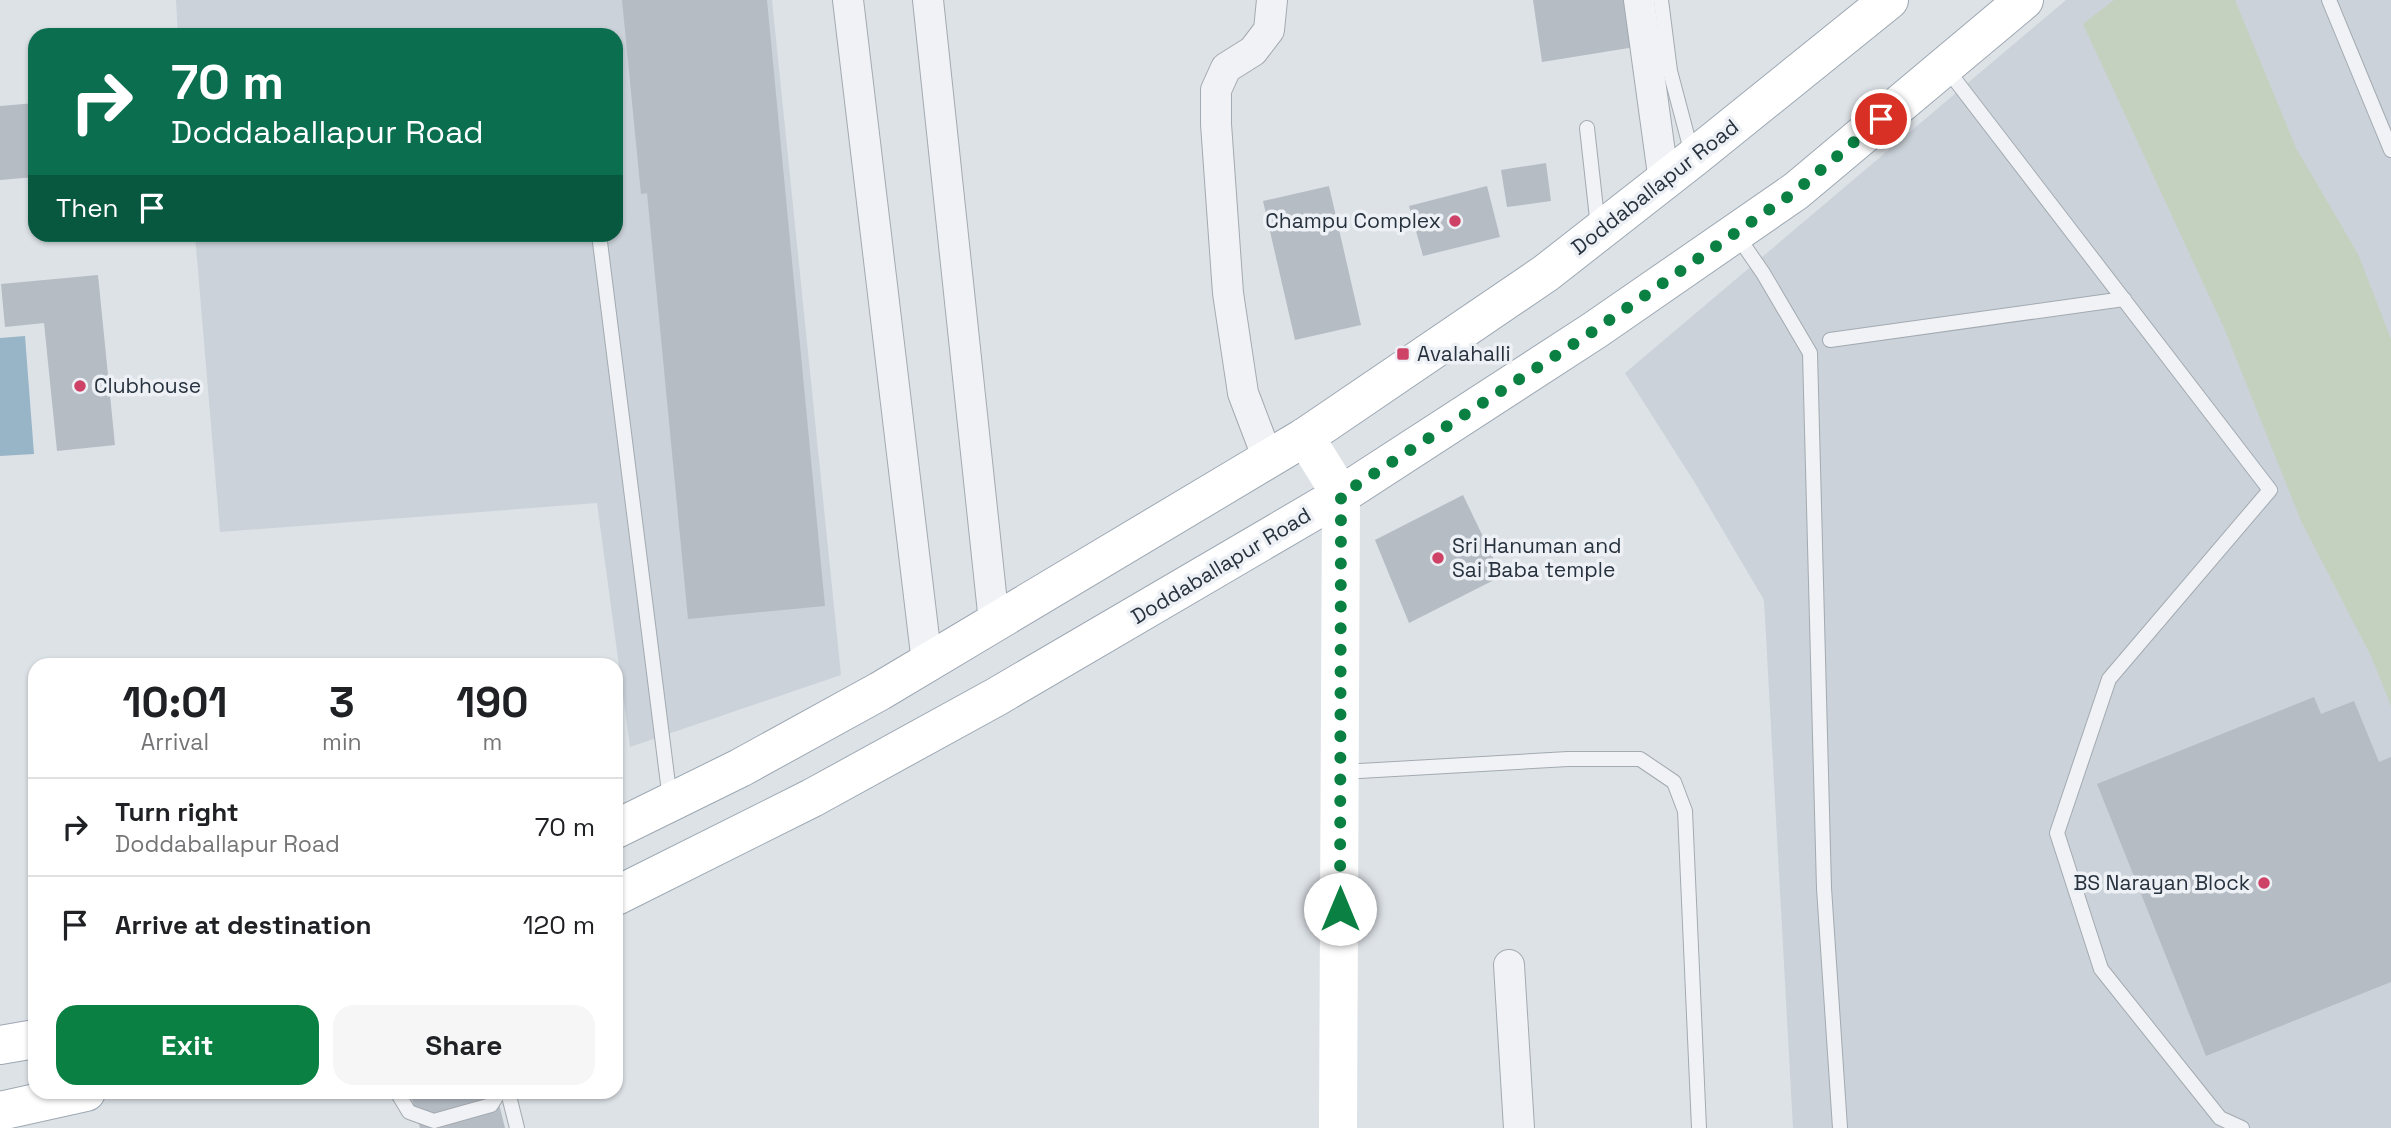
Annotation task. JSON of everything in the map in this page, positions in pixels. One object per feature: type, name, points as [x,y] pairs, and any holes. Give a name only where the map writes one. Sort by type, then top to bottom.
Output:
[{"type":"main road","name":"Doddaballapur Road","points":[[623,826],[751,762],[880,691],[1305,437],[1546,273],[1664,182],[1889,0]]},
{"type":"main road","name":"Doddaballapur Road","points":[[623,892],[812,798],[985,704],[1341,495],[1595,330],[1796,191],[2024,0]]},
{"type":"main road","points":[[1305,437],[1341,495],[1338,1128]]},
{"type":"main road","points":[[0,1045],[28,1040]]},
{"type":"main road","points":[[0,1111],[54,1099]]},
{"type":"street","points":[[848,0],[927,663]]},
{"type":"street","points":[[928,0],[994,622]]},
{"type":"street","points":[[1268,459],[1243,393],[1228,293],[1216,90],[1226,68],[1253,51],[1269,30],[1272,0]]},
{"type":"street","points":[[1639,0],[1664,182]]},
{"type":"street","points":[[1509,965],[1519,1128]]},
{"type":"lane","points":[[1661,0],[1670,71],[1693,158]]},
{"type":"lane","points":[[2329,0],[2391,150]]},
{"type":"lane","points":[[1944,66],[2270,490],[2109,679],[2057,833],[2101,969],[2220,1118],[2242,1128]]},
{"type":"lane","points":[[1587,128],[1599,232]]},
{"type":"lane","points":[[1736,233],[1810,353],[1824,888],[1840,1128]]},
{"type":"lane","points":[[600,242],[670,802]]},
{"type":"lane","points":[[1830,340],[2124,299]]},
{"type":"lane","points":[[1341,772],[1568,759],[1640,759],[1674,782],[1685,811],[1699,1128]]},
{"type":"lane","points":[[401,1099],[409,1112],[410,1128]]},
{"type":"lane","points":[[409,1112],[434,1121],[491,1105],[495,1099]]},
{"type":"lane","points":[[510,1099],[517,1128]]},
{"type":"shaded area","points":[[176,0],[772,0],[841,675],[630,747],[623,695],[623,658],[618,658],[597,503],[220,532],[196,242],[623,242],[623,28],[178,28]]},
{"type":"shaded area","points":[[2066,0],[2391,0],[2391,1128],[1793,1128],[1764,600],[1695,483],[1625,373]]},
{"type":"green space","points":[[2114,0],[2235,0],[2296,148],[2358,254],[2391,339],[2391,706],[2371,656],[2301,521],[2224,328],[2083,24]]},
{"type":"water","points":[[25,336],[34,454],[0,456],[0,338]]},
{"type":"building","points":[[622,0],[767,0],[825,606],[688,619],[647,193],[641,194]]},
{"type":"building","points":[[1533,0],[1628,0],[1635,47],[1542,62]]},
{"type":"building","points":[[28,104],[28,178],[0,180],[0,106]]},
{"type":"building","points":[[1546,163],[1551,201],[1507,207],[1501,170]]},
{"type":"building","points":[[1329,186],[1361,325],[1295,340],[1263,201]]},
{"type":"building","name":"Champu Complex","points":[[1487,186],[1500,237],[1423,256],[1409,206]]},
{"type":"building","name":"Clubhouse","points":[[98,275],[115,445],[57,451],[44,323],[5,327],[1,284]]},
{"type":"building","name":"Sri Hanuman and Sai Baba temple","points":[[1463,495],[1502,576],[1409,623],[1375,540]]},
{"type":"building","name":"BS Narayan Block","points":[[2314,697],[2321,714],[2354,701],[2379,762],[2391,757],[2391,982],[2206,1056],[2097,784]]},
{"type":"building","points":[[412,1099],[498,1099],[505,1128],[420,1128]]},
{"type":"place","name":"Champu Complex","points":[[1455,221]]},
{"type":"place","name":"Avalahalli","points":[[1403,354]]},
{"type":"place","name":"Clubhouse","points":[[80,386]]},
{"type":"place","name":"Sri Hanuman and Sai Baba temple","points":[[1438,558]]},
{"type":"place","name":"BS Narayan Block","points":[[2264,883]]},
{"type":"route","points":[[1340,909],[1341,495],[1595,330],[1796,191],[1881,119]]}]
